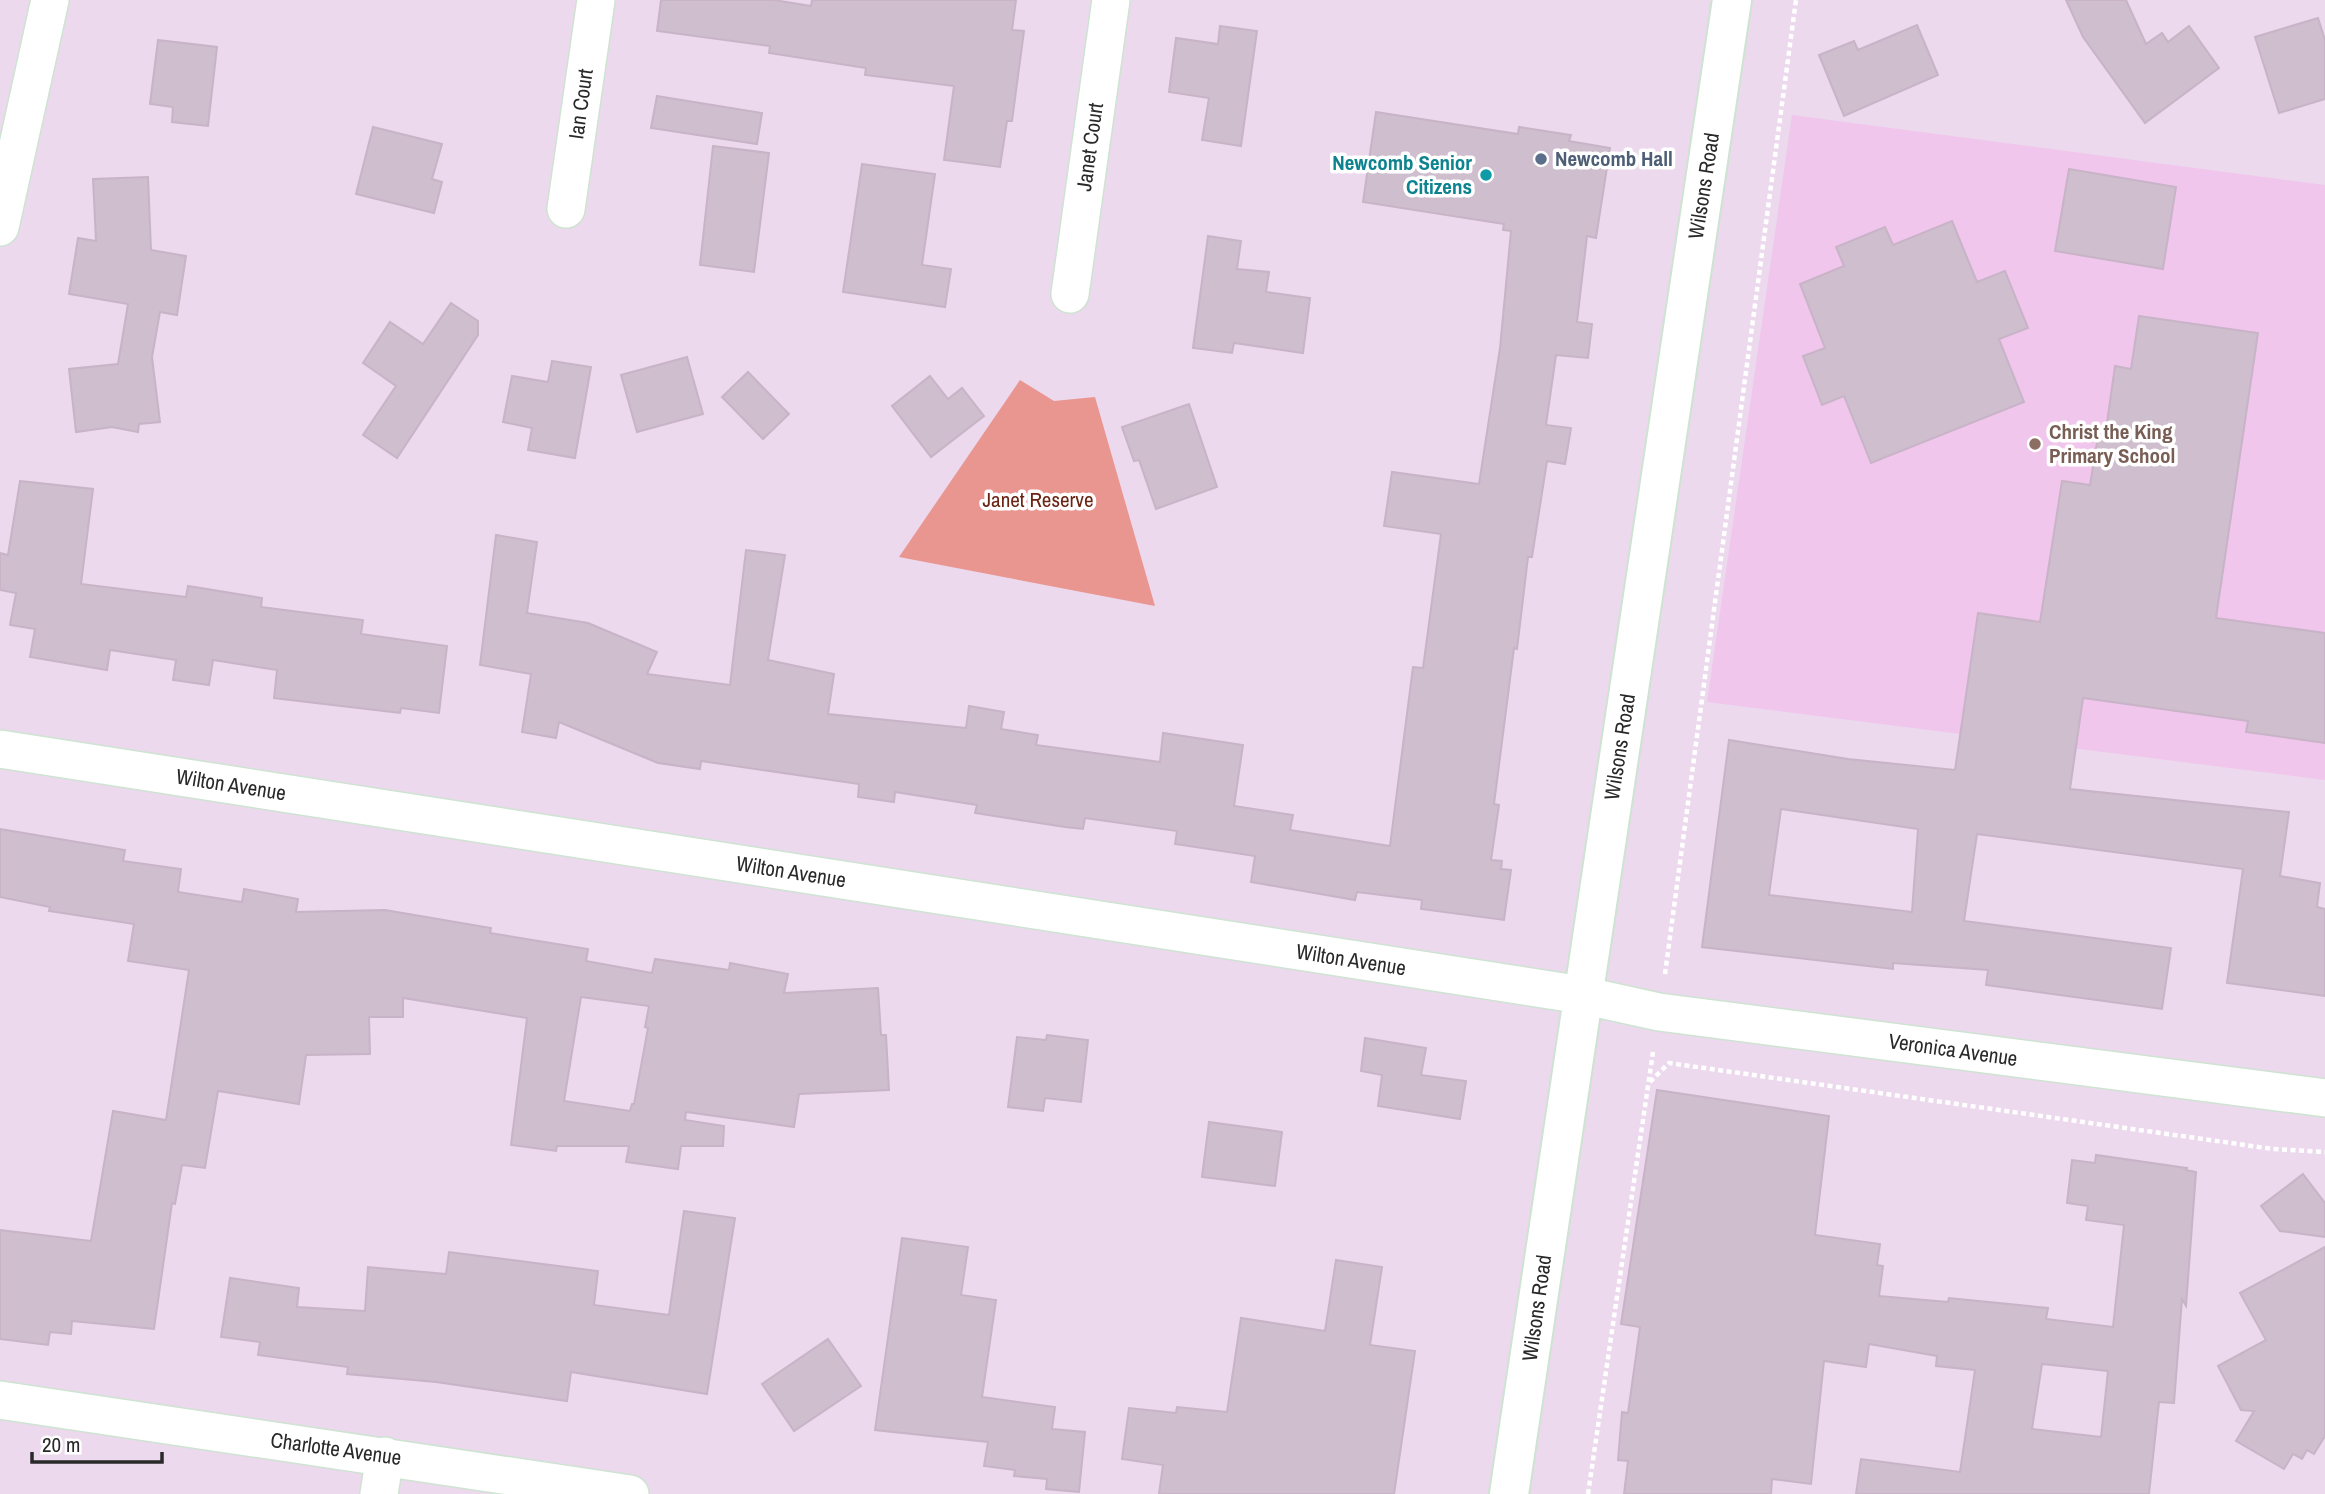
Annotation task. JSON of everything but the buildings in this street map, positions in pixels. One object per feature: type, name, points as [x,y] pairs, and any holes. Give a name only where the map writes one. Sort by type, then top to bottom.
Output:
[{"type":"street","points":[[0,227],[50,0]]},
{"type":"street","name":"Ian Court","points":[[566,209],[596,0]]},
{"type":"street","name":"Janet Court","points":[[1070,294],[1111,0]]},
{"type":"street","name":"Wilsons Road","points":[[1509,1494],[1728,1]]},
{"type":"street","name":"Wilton Avenue","points":[[0,749],[1582,995]]},
{"type":"street","name":"Veronica Avenue","points":[[1582,995],[1659,1012],[2325,1098]]},
{"type":"street","name":"Charlotte Avenue","points":[[0,1400],[630,1494]]},
{"type":"street","points":[[379,1494],[385,1456]]},
{"type":"path","points":[[1588,1494],[1659,1012],[1796,0]]},
{"type":"path","points":[[1649,1083],[1669,1063],[2273,1149],[2325,1152]]},
{"type":"shaded area","name":"Christ the King Primary School","points":[[1792,115],[2325,185],[2325,780],[1707,702]]},
{"type":"green space","name":"Janet Reserve","points":[[1020,380],[1054,401],[1095,397],[1155,606],[899,557]]},
{"type":"place","name":"Newcomb Hall","points":[[1541,159]]},
{"type":"place","name":"Newcomb Senior Citizens","points":[[1486,175]]},
{"type":"place","name":"Christ the King Primary School","points":[[2035,444]]}]
